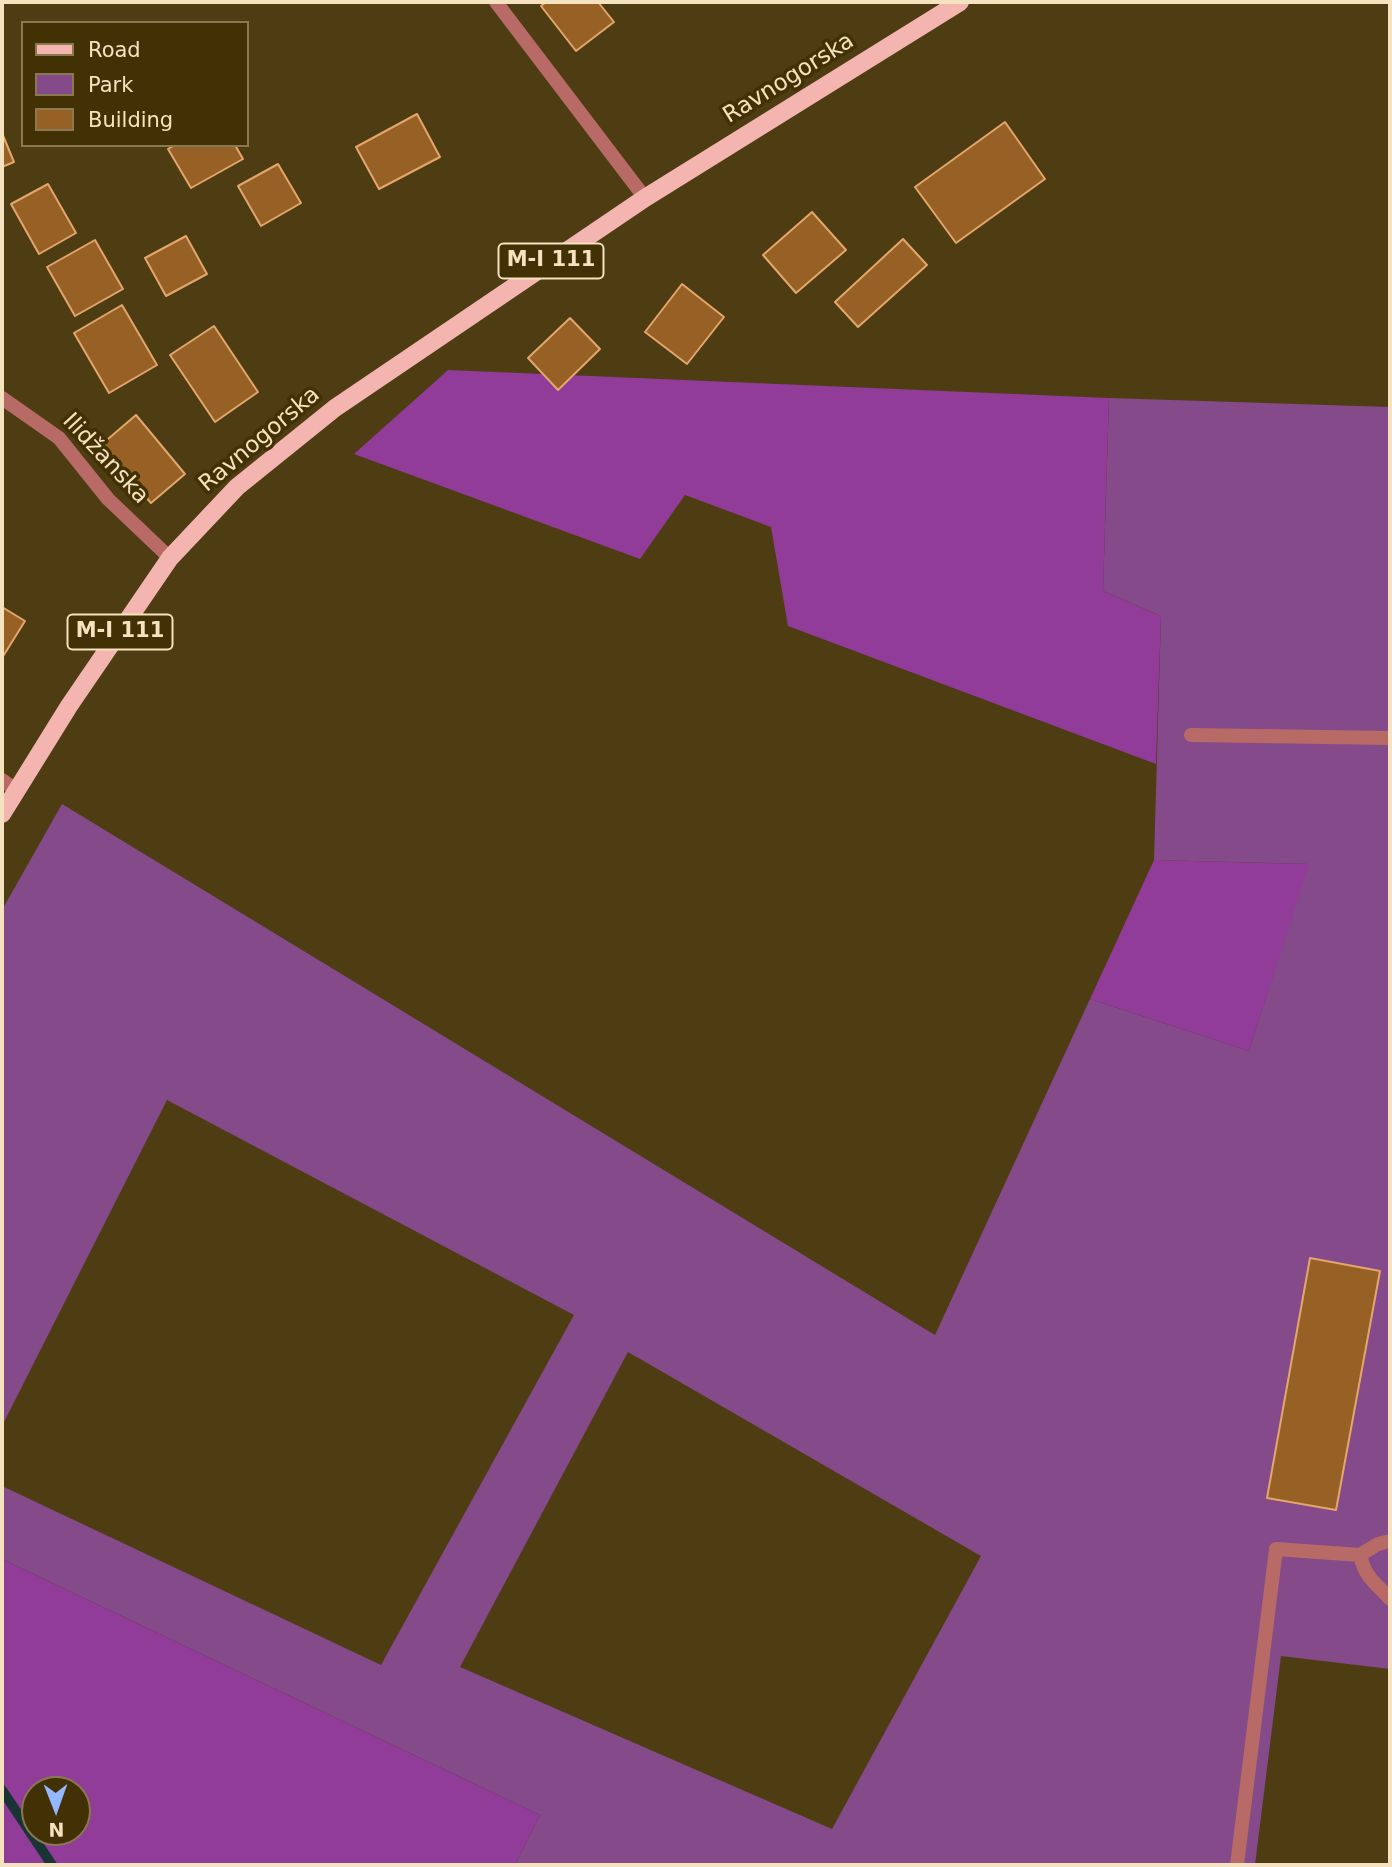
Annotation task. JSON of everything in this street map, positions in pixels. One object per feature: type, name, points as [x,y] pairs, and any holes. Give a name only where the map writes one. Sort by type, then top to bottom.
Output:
[{"type":"main road","name":"Ravnogorska","points":[[2,814],[9,785],[69,706],[170,558],[237,487],[335,408],[645,198],[960,2]]},
{"type":"street","points":[[496,2],[645,198]]},
{"type":"street","name":"Ilidžanska","points":[[2,398],[59,438],[108,499],[170,558]]},
{"type":"street","points":[[1191,734],[1390,738]]},
{"type":"street","points":[[1237,1865],[1276,1549],[1360,1555],[1378,1544],[1390,1541]]},
{"type":"street","points":[[1360,1555],[1363,1570],[1390,1600]]},
{"type":"green space","points":[[1109,398],[1390,407],[1390,1669],[1281,1656],[1255,1865],[515,1865],[540,1815],[2,1559],[2,1486],[381,1665],[574,1315],[167,1100],[2,1426],[2,910],[62,804],[935,1335],[1090,999],[1249,1051],[1308,864],[1154,860],[1161,616],[1103,591]],"holes":[[[628,1352],[981,1556],[832,1829],[460,1667]]]},
{"type":"shaded area","points":[[448,370],[1109,398],[1103,591],[1161,616],[1156,764],[788,626],[771,527],[685,495],[640,559],[354,454]]},
{"type":"shaded area","points":[[1154,860],[1309,864],[1249,1051],[1090,999]]},
{"type":"shaded area","points":[[2,1559],[540,1815],[515,1865],[2,1865]]},
{"type":"building","points":[[546,2],[598,2],[614,22],[576,51],[541,6]]},
{"type":"building","points":[[417,114],[440,157],[379,189],[356,147]]},
{"type":"building","points":[[1005,122],[1045,179],[956,243],[915,187]]},
{"type":"building","points":[[2,133],[14,162],[2,167]]},
{"type":"building","points":[[236,147],[243,159],[191,188],[168,149]]},
{"type":"building","points":[[278,164],[301,203],[261,226],[238,186]]},
{"type":"building","points":[[48,184],[76,233],[39,254],[11,204]]},
{"type":"building","points":[[812,212],[846,250],[796,293],[763,255]]},
{"type":"building","points":[[186,236],[207,274],[166,296],[145,258]]},
{"type":"building","points":[[903,239],[927,265],[858,327],[835,302]]},
{"type":"building","points":[[95,240],[123,289],[75,316],[47,267]]},
{"type":"building","points":[[682,284],[724,317],[687,364],[645,332]]},
{"type":"building","points":[[122,305],[157,365],[109,393],[74,333]]},
{"type":"building","points":[[570,318],[600,349],[558,390],[528,358]]},
{"type":"building","points":[[214,326],[258,392],[215,422],[170,355]]},
{"type":"building","points":[[136,415],[185,474],[151,503],[101,445]]},
{"type":"building","points":[[2,607],[25,621],[2,658]]},
{"type":"building","points":[[1310,1258],[1380,1271],[1336,1510],[1267,1498]]},
{"type":"waterway","points":[[2,1790],[52,1865]]}]
